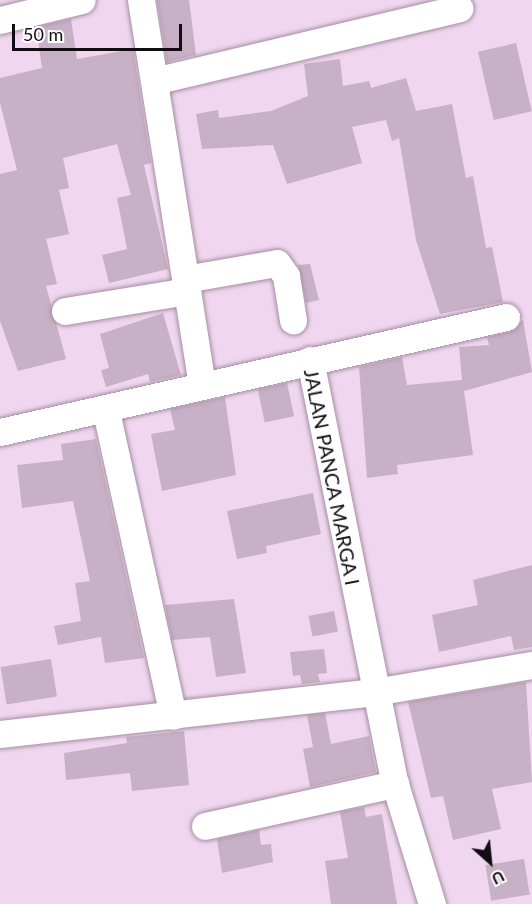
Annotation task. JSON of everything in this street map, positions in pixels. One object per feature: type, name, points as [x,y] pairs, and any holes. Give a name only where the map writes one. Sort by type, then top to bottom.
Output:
[{"type":"street","points":[[0,20],[82,0]]},
{"type":"street","points":[[141,0],[158,80],[202,385]]},
{"type":"street","points":[[158,80],[459,8]]},
{"type":"street","points":[[65,311],[277,263],[285,276],[293,320]]},
{"type":"street","points":[[310,360],[506,317]]},
{"type":"street","name":"JALAN PANCA MARGA I","points":[[0,432],[106,411],[202,385],[310,360],[395,784],[432,904]]},
{"type":"street","points":[[106,411],[173,716]]},
{"type":"street","points":[[0,734],[375,693],[532,665]]},
{"type":"street","points":[[205,826],[395,784]]},
{"type":"building","points":[[157,0],[189,0],[196,55],[167,62]]},
{"type":"building","points":[[71,19],[77,59],[133,49],[151,163],[144,165],[168,269],[109,283],[102,255],[127,249],[117,198],[131,195],[117,144],[63,158],[69,188],[59,190],[69,234],[46,239],[57,284],[46,286],[66,359],[18,371],[0,321],[0,174],[17,170],[0,103],[0,78],[42,68],[36,27]]},
{"type":"building","points":[[516,43],[532,111],[494,120],[478,52]]},
{"type":"building","points":[[340,59],[343,86],[369,81],[371,88],[406,78],[416,111],[452,104],[466,178],[473,176],[486,248],[492,247],[503,302],[440,314],[416,240],[399,138],[392,141],[386,120],[352,127],[362,163],[287,184],[273,145],[202,149],[196,114],[218,110],[219,118],[271,111],[308,96],[304,64]]},
{"type":"building","points":[[310,264],[319,300],[306,303],[298,265]]},
{"type":"building","points":[[163,313],[181,375],[150,382],[148,374],[106,387],[101,370],[109,368],[100,334]]},
{"type":"building","points":[[523,320],[532,372],[464,391],[473,455],[397,465],[398,474],[367,478],[359,367],[402,357],[407,385],[462,380],[459,347],[489,345],[487,337],[510,332]]},
{"type":"building","points":[[287,383],[294,416],[265,422],[258,389]]},
{"type":"building","points":[[225,397],[236,475],[162,491],[151,434],[175,430],[170,409]]},
{"type":"building","points":[[96,439],[144,658],[105,663],[101,637],[58,645],[54,626],[81,621],[75,583],[90,581],[73,501],[22,508],[17,465],[63,460],[61,444]]},
{"type":"building","points":[[313,493],[321,534],[266,546],[267,553],[237,559],[227,511]]},
{"type":"building","points":[[532,565],[532,647],[514,650],[511,636],[439,652],[432,615],[478,605],[473,580]]},
{"type":"building","points":[[234,599],[246,673],[216,677],[210,637],[172,640],[165,605]]},
{"type":"building","points":[[334,611],[338,632],[312,637],[308,616]]},
{"type":"building","points":[[324,649],[327,673],[318,674],[320,682],[302,684],[300,675],[293,676],[290,652]]},
{"type":"building","points":[[51,659],[57,697],[7,705],[1,667]]},
{"type":"building","points":[[526,682],[532,782],[492,789],[501,829],[453,840],[443,796],[431,798],[408,702]]},
{"type":"building","points":[[325,713],[331,744],[369,736],[376,772],[310,787],[303,749],[313,747],[307,715]]},
{"type":"building","points":[[184,731],[189,785],[132,791],[130,773],[66,780],[64,753],[127,743],[126,737]]},
{"type":"building","points":[[364,807],[366,817],[382,814],[397,904],[331,904],[325,861],[348,858],[340,812]]},
{"type":"building","points":[[259,830],[261,845],[271,844],[273,862],[222,873],[217,839]]},
{"type":"building","points":[[524,859],[530,895],[491,901],[485,865]]}]
